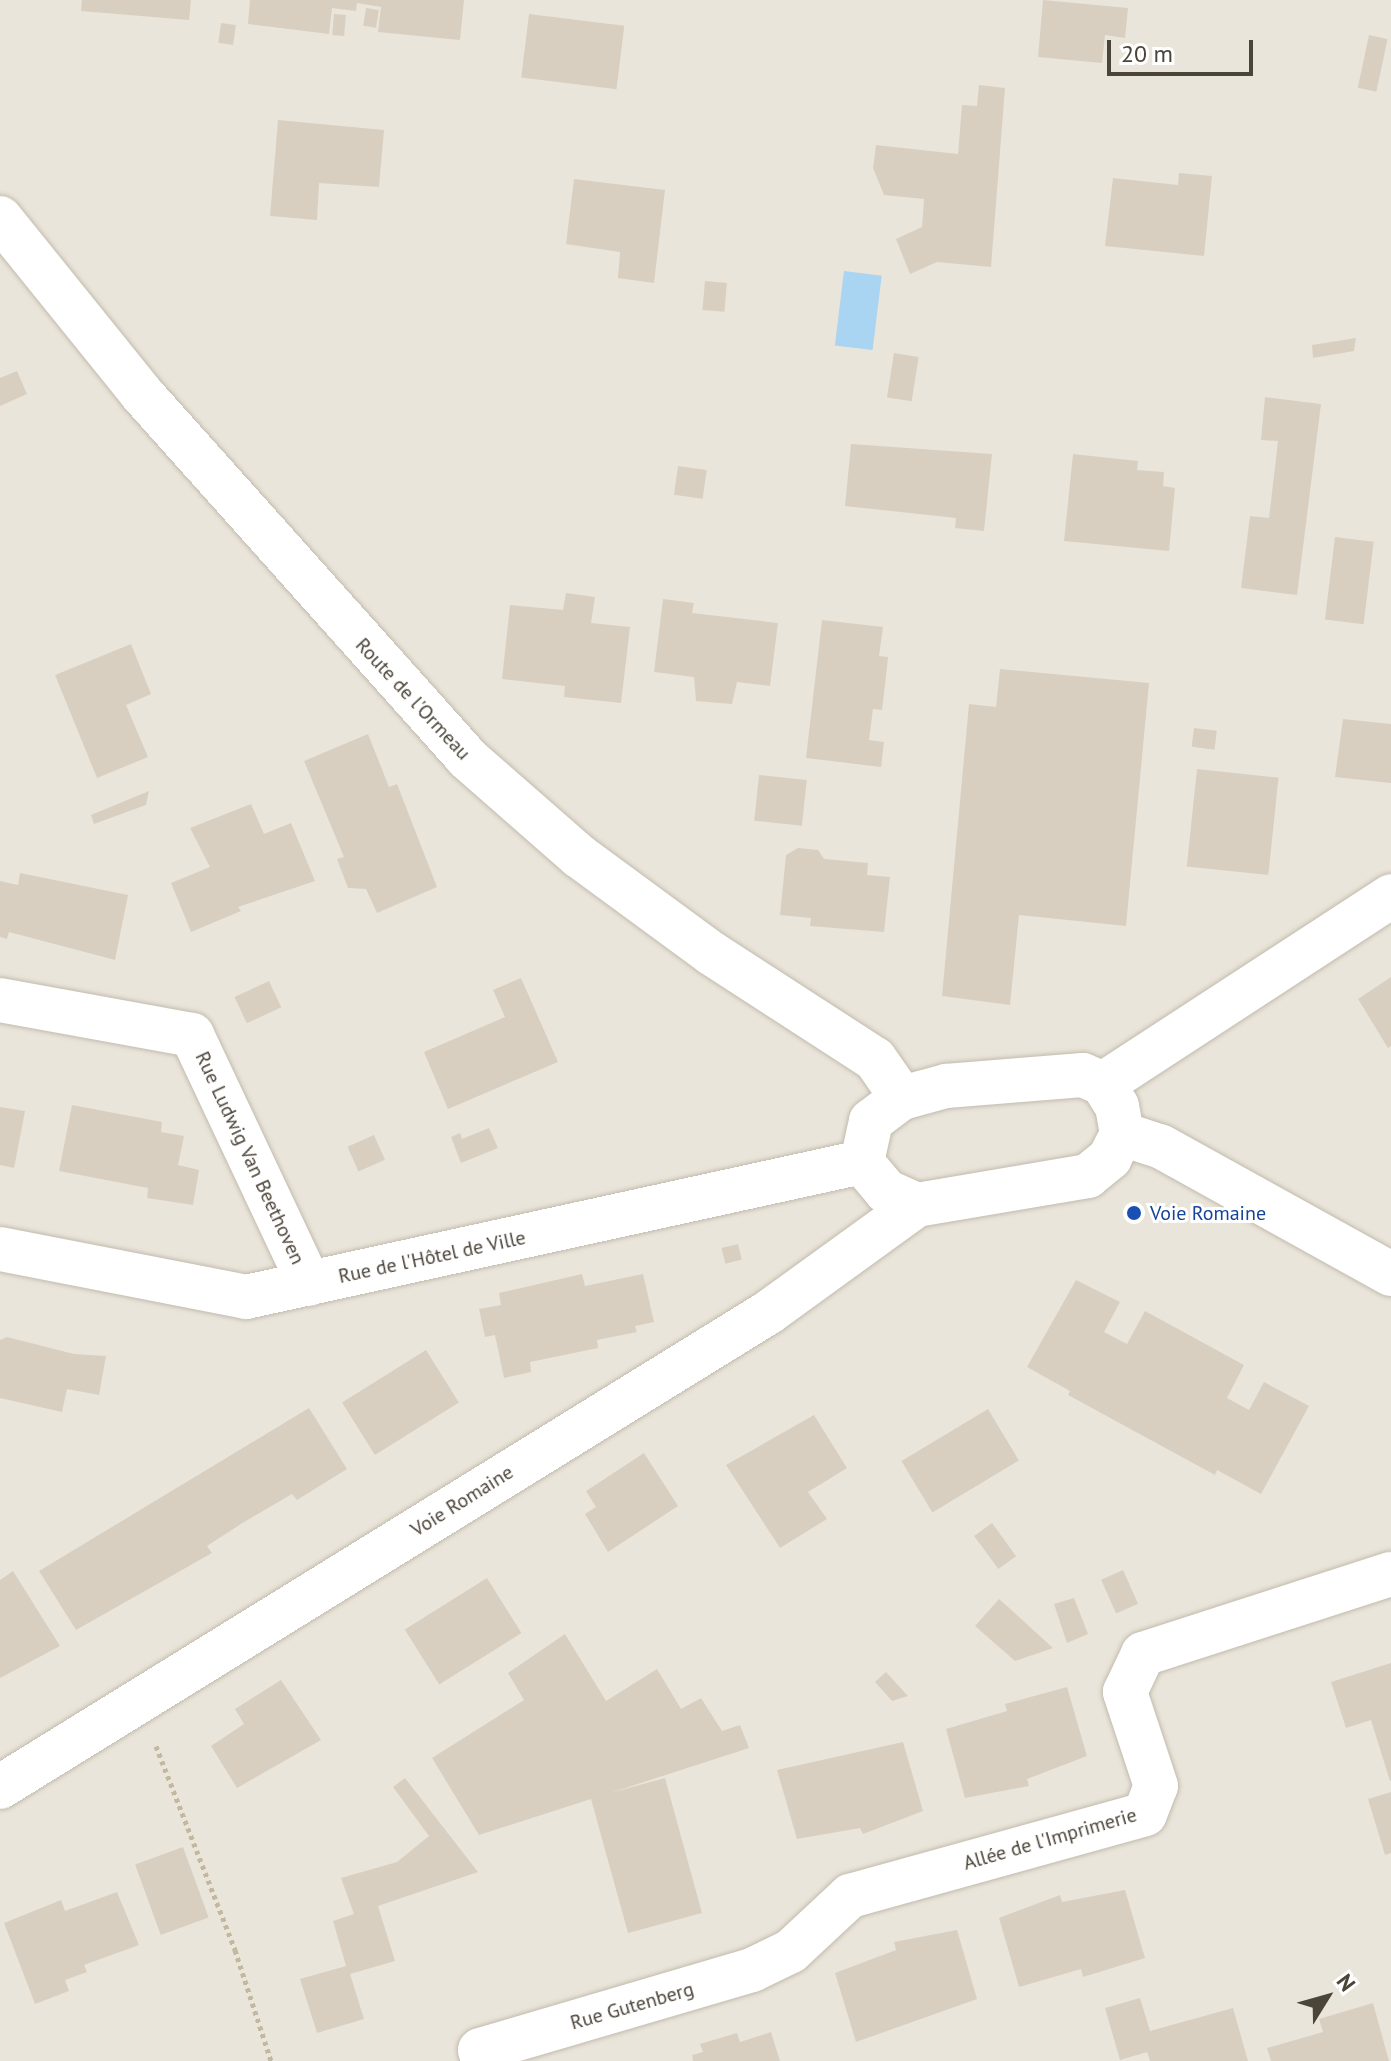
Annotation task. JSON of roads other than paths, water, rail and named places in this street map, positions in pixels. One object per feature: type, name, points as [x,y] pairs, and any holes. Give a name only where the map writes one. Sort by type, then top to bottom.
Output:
[{"type":"street","name":"Route de l'Ormeau","points":[[0,218],[141,393],[467,758],[579,856],[711,953],[875,1059],[902,1098]]},
{"type":"street","points":[[1103,1084],[1391,896]]},
{"type":"street","name":"Rue Ludwig Van Beethoven","points":[[0,1000],[192,1035],[309,1284]]},
{"type":"street","points":[[1083,1075],[1103,1084],[1117,1106],[1122,1134],[1110,1158],[1088,1176],[917,1205],[886,1191],[862,1162],[871,1121],[902,1098],[946,1086],[1083,1075]]},
{"type":"street","points":[[1122,1134],[1160,1146],[1391,1274]]},
{"type":"street","name":"Rue de l'Hôtel de Ville","points":[[0,1249],[246,1297],[862,1162]]},
{"type":"street","name":"Voie Romaine","points":[[0,1787],[769,1312],[917,1205]]},
{"type":"street","name":"Allée de l'Imprimerie","points":[[791,1951],[850,1896],[1145,1814],[1156,1786],[1125,1692],[1143,1654],[1391,1574]]},
{"type":"street","name":"Rue Gutenberg","points":[[483,2061],[480,2050],[752,1970],[791,1951]]},
{"type":"water","points":[[844,271],[882,276],[873,350],[835,345]]},
{"type":"place","name":"Voie Romaine","points":[[1134,1213]]}]
